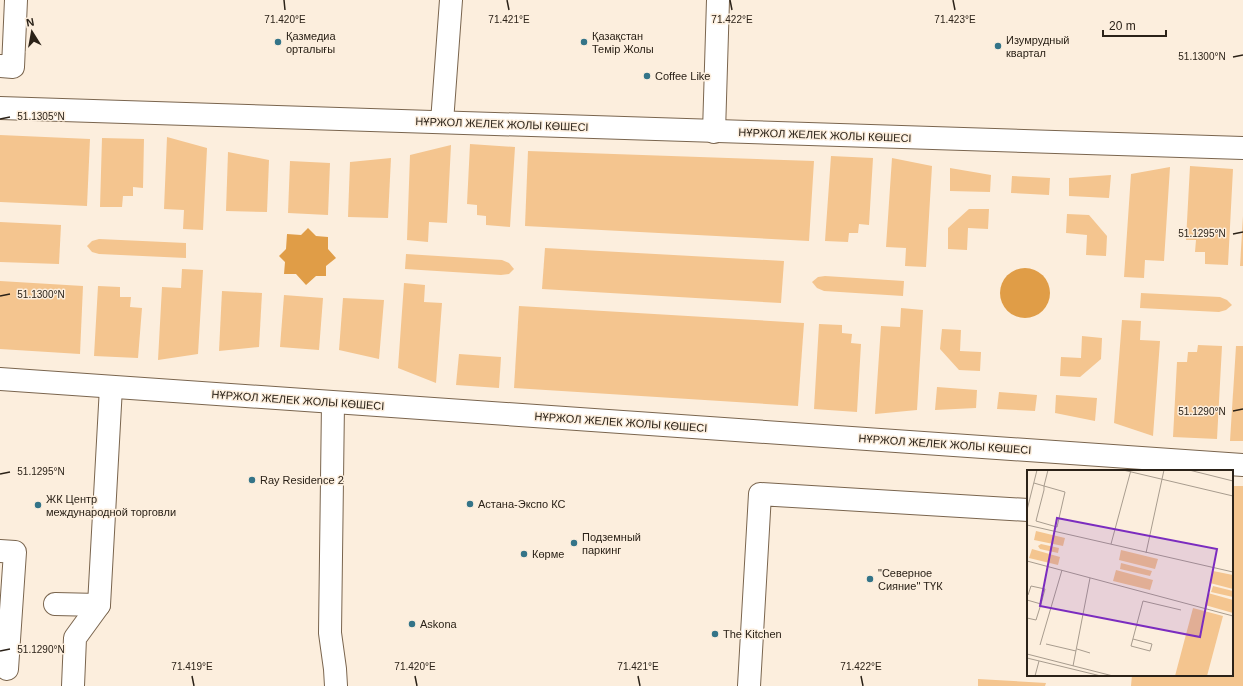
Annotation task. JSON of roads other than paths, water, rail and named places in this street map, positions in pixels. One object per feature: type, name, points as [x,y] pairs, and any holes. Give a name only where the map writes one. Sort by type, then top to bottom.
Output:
[{"type":"street","points":[[0,66],[13,67],[16,0]]},
{"type":"street","points":[[442,122],[451,0]]},
{"type":"street","points":[[714,132],[718,0]]},
{"type":"street","name":"НҰРЖОЛ ЖЕЛЕК ЖОЛЫ КӨШЕСІ","points":[[0,108],[1243,148]]},
{"type":"street","name":"НҰРЖОЛ ЖЕЛЕК ЖОЛЫ КӨШЕСІ","points":[[0,379],[1243,465]]},
{"type":"street","points":[[73,686],[75,638],[99,605],[111,387]]},
{"type":"street","points":[[333,403],[330,633],[336,686]]},
{"type":"street","points":[[747,683],[760,494],[1027,510]]},
{"type":"street","points":[[0,551],[15,552],[4,674]]},
{"type":"street","points":[[55,604],[99,605]]},
{"type":"place","name":"Қазмедиа орталығы","points":[[278,42]]},
{"type":"place","name":"Қазақстан Темір Жолы","points":[[584,42]]},
{"type":"place","name":"Изумрудный квартал","points":[[998,46]]},
{"type":"place","name":"Coffee Like","points":[[647,76]]},
{"type":"place","name":"Ray Residence 2","points":[[252,480]]},
{"type":"place","name":"Астана-Экспо КС","points":[[470,504]]},
{"type":"place","name":"ЖК Центр международной торговли","points":[[38,505]]},
{"type":"place","name":"Подземный паркинг","points":[[574,543]]},
{"type":"place","name":"Көрме","points":[[524,554]]},
{"type":"place","name":"\"Северное Cияние\" ТҮК","points":[[870,579]]},
{"type":"place","name":"Askona","points":[[412,624]]},
{"type":"place","name":"The Kitchen","points":[[715,634]]}]
